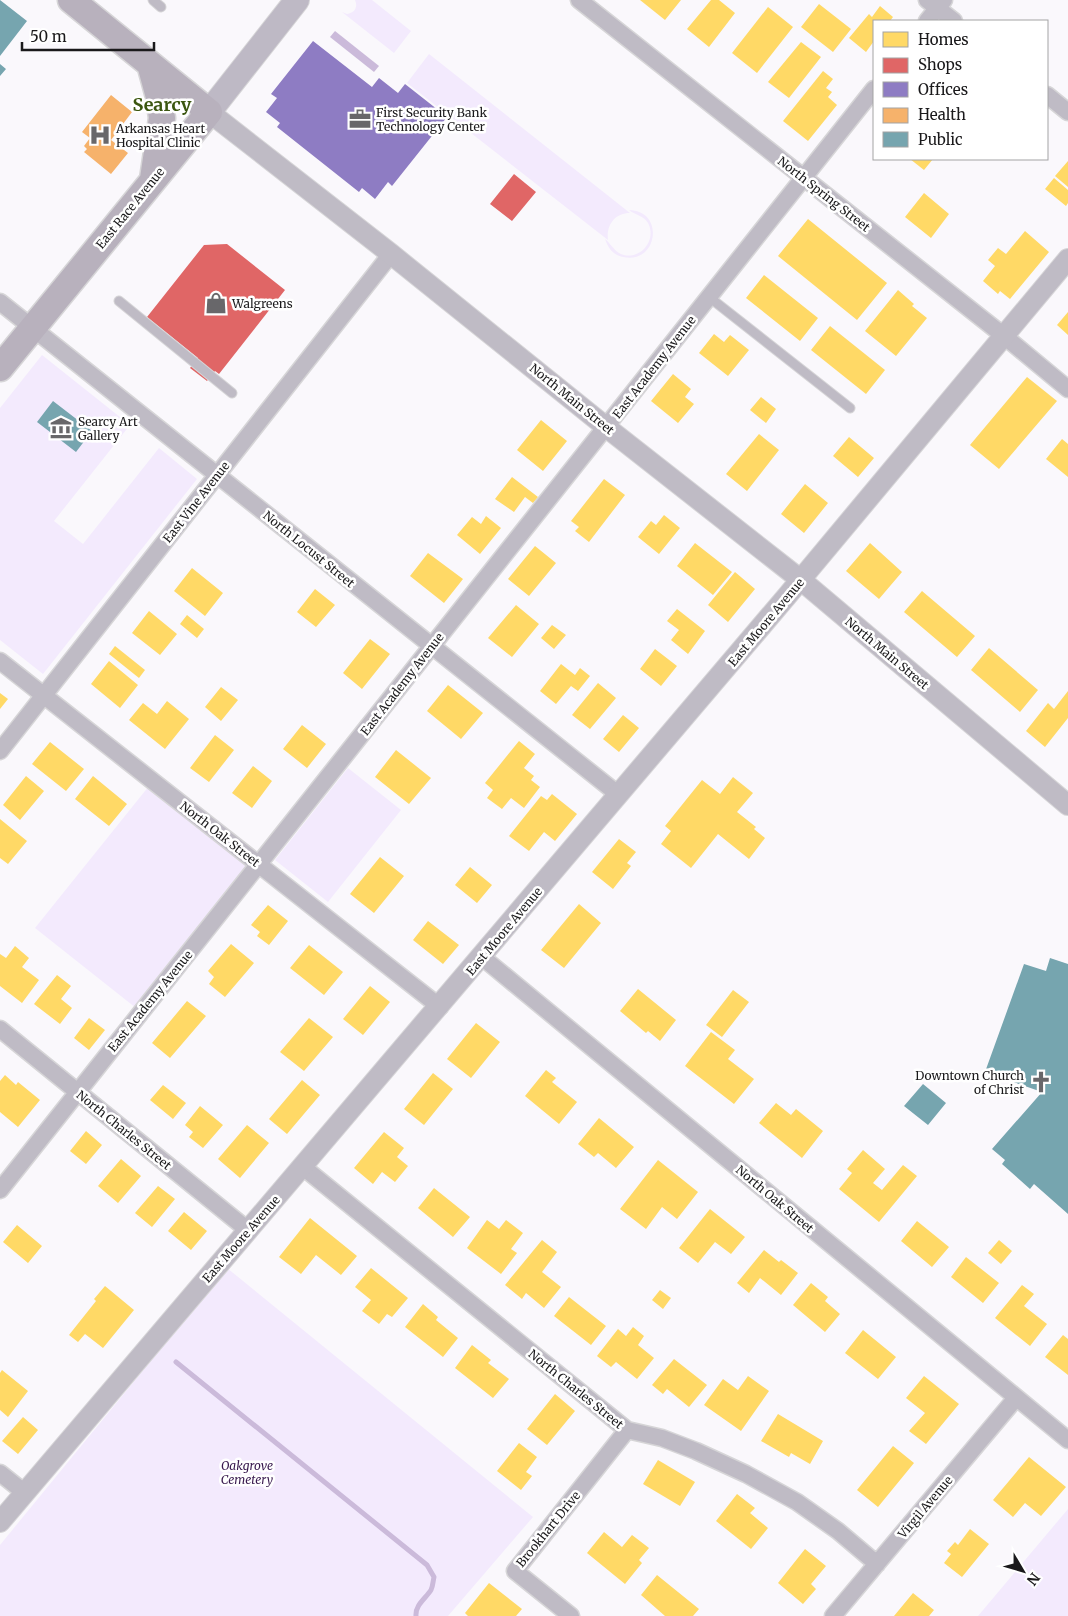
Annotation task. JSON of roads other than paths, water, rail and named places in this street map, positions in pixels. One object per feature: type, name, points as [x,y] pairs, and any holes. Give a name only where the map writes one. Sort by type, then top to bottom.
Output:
[{"type":"main road","name":"North Main Street","points":[[71,0],[209,112]]},
{"type":"main road","name":"East Race Avenue","points":[[0,368],[209,112],[297,0]]},
{"type":"main road","points":[[150,64],[159,97],[162,118],[152,181]]},
{"type":"street","name":"North Spring Street","points":[[590,3],[804,178],[1068,389]]},
{"type":"street","points":[[928,20],[936,3],[953,20]]},
{"type":"street","name":"East Academy Avenue","points":[[0,1190],[873,90]]},
{"type":"street","points":[[1048,96],[1068,112]]},
{"type":"street","name":"North Main Street","points":[[209,112],[801,580],[1068,805]]},
{"type":"street","name":"East Vine Avenue","points":[[0,751],[391,254]]},
{"type":"street","name":"East Moore Avenue","points":[[0,1522],[801,580],[1068,259]]},
{"type":"street","name":"North Locust Street","points":[[0,302],[619,795]]},
{"type":"street","name":"North Oak Street","points":[[0,661],[440,1006]]},
{"type":"street","name":"North Oak Street","points":[[482,957],[1068,1440]]},
{"type":"street","name":"North Charles Street","points":[[0,1029],[248,1231]]},
{"type":"street","name":"North Charles Street","points":[[303,1167],[628,1430],[662,1438],[746,1474],[796,1502],[838,1531],[877,1564]]},
{"type":"street","name":"Virgil Avenue","points":[[833,1616],[1016,1398]]},
{"type":"street","name":"Brookhart Drive","points":[[571,1616],[515,1571],[628,1430]]},
{"type":"street","points":[[0,1473],[25,1493]]},
{"type":"lane","points":[[152,0],[161,7]]},
{"type":"lane","points":[[709,297],[850,408]]},
{"type":"lane","points":[[119,301],[232,393]]},
{"type":"waterway","points":[[176,1362],[427,1565],[434,1577],[433,1585],[419,1605],[416,1616]]},
{"type":"place","name":"First Security Bank Technology Center","points":[[360,119]]},
{"type":"place","name":"Arkansas Heart Hospital Clinic","points":[[100,135]]},
{"type":"place","name":"Walgreens","points":[[216,303]]},
{"type":"place","name":"Searcy Art Gallery","points":[[61,428]]},
{"type":"place","name":"Downtown Church of Christ","points":[[1041,1082]]},
{"type":"district","name":"Searcy","points":[[162,104]]},
{"type":"park label","name":"Oakgrove Cemetery","points":[[247,1472]]}]
